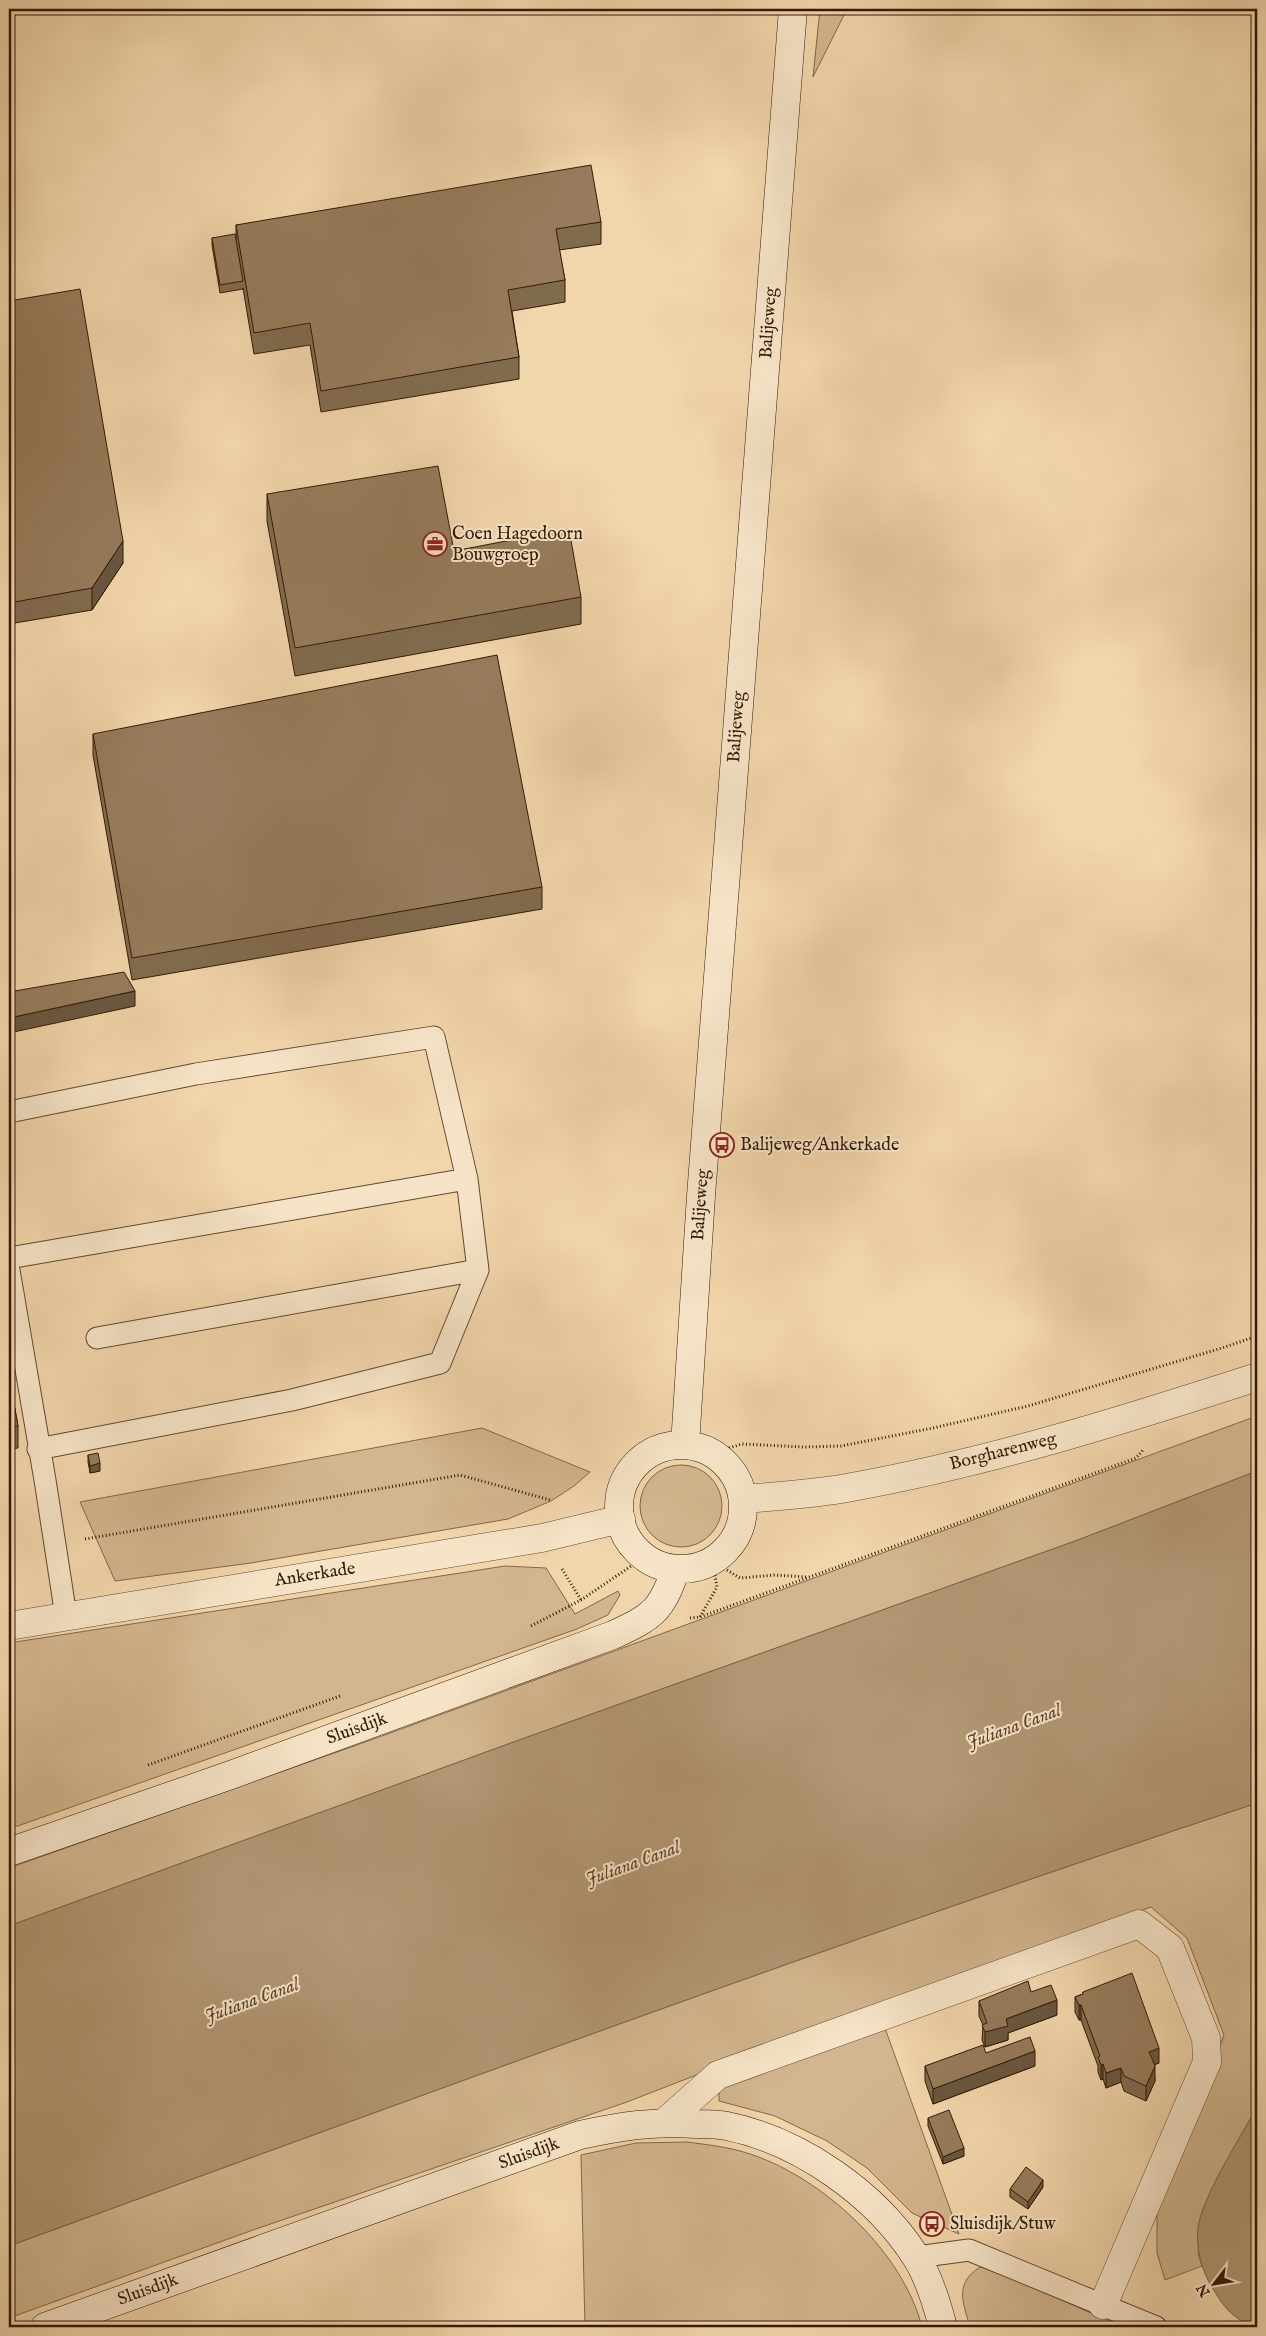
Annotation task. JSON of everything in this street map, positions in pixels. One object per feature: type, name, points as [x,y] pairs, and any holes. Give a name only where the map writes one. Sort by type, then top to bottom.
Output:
[{"type":"street","name":"Balijeweg","points":[[685,1445],[700,1206],[793,9]]},
{"type":"street","name":"Borgharenweg","points":[[743,1499],[851,1488],[978,1459],[1108,1425],[1257,1377]]},
{"type":"street","points":[[685,1445],[699,1447],[712,1453],[722,1460],[736,1477],[743,1499],[742,1521],[736,1537],[723,1553],[712,1561],[694,1568],[676,1568],[660,1565],[645,1557],[633,1545],[621,1519],[621,1496],[633,1467],[660,1448],[685,1445]]},
{"type":"street","name":"Ankerkade","points":[[9,1626],[542,1538],[621,1519]]},
{"type":"street","name":"Sluisdijk","points":[[9,1852],[237,1772],[613,1635],[643,1619],[657,1608],[669,1589],[676,1568]]},
{"type":"street","points":[[666,2122],[718,2074],[1139,1924],[1170,1948],[1206,2038],[1207,2062],[1103,2305]]},
{"type":"street","name":"Sluisdijk","points":[[45,2327],[580,2135],[629,2124],[666,2122],[726,2125],[767,2138],[814,2159],[854,2188],[890,2224],[917,2257],[936,2302],[943,2327]]},
{"type":"lane","points":[[9,1112],[196,1074],[434,1038],[467,1179],[478,1270],[440,1363],[292,1400],[38,1449]]},
{"type":"lane","points":[[9,1258],[467,1179]]},
{"type":"lane","points":[[9,1270],[38,1449],[56,1544],[66,1616]]},
{"type":"lane","points":[[97,1338],[478,1270]]},
{"type":"lane","points":[[917,2257],[969,2250],[1156,2327]]},
{"type":"path","points":[[712,1453],[742,1444],[804,1447],[841,1446],[933,1428],[1028,1406],[1257,1336]]},
{"type":"path","points":[[712,1561],[717,1587],[700,1617],[1034,1497],[1136,1458],[1148,1444]]},
{"type":"path","points":[[56,1544],[460,1476],[537,1498],[556,1501]]},
{"type":"path","points":[[528,1628],[581,1600],[645,1557]]},
{"type":"path","points":[[712,1561],[740,1578],[775,1574],[807,1577]]},
{"type":"path","name":"Sluisdijk","points":[[139,1768],[342,1695]]},
{"type":"shaded area","points":[[820,9],[847,9],[813,77]]},
{"type":"shaded area","points":[[1257,1416],[1257,1471],[1078,1540],[522,1739],[9,1926],[9,1868],[371,1740]]},
{"type":"shaded area","points":[[482,1428],[590,1472],[574,1486],[551,1501],[508,1519],[251,1563],[115,1581],[80,1502]]},
{"type":"shaded area","points":[[681,1465],[697,1468],[710,1477],[719,1490],[722,1506],[719,1522],[710,1535],[697,1544],[681,1547],[665,1544],[652,1535],[643,1522],[640,1506],[643,1490],[652,1477],[665,1468]]},
{"type":"shaded area","points":[[505,1566],[546,1568],[575,1614],[618,1591],[620,1595],[608,1615],[577,1629],[9,1829],[9,1643]]},
{"type":"shaded area","points":[[1257,1803],[1257,2107],[1220,2173],[1202,2212],[1198,2254],[1202,2266],[1165,2280],[1157,2253],[1157,2212],[1224,2035],[1187,1938],[1151,1907],[863,2010],[627,2102],[253,2230],[9,2318],[9,2246],[787,1964],[1100,1855]]},
{"type":"shaded area","points":[[885,2028],[959,2234],[912,2213],[867,2168],[827,2141],[775,2116],[719,2101],[719,2088]]},
{"type":"shaded area","points":[[686,2142],[733,2149],[761,2158],[787,2170],[837,2204],[860,2225],[899,2274],[912,2300],[922,2327],[585,2327],[581,2155],[636,2143]]},
{"type":"shaded area","points":[[980,2267],[993,2270],[1123,2327],[970,2327],[963,2302],[964,2287],[966,2280]]},
{"type":"water","name":"Juliana Canal","points":[[1257,1471],[1257,1803],[1100,1855],[787,1964],[9,2246],[9,1926],[522,1739],[1078,1540]]},
{"type":"water","points":[[1257,2107],[1257,2324],[1252,2326],[1233,2315],[1216,2294],[1208,2280],[1202,2266],[1199,2251],[1198,2228],[1201,2215],[1214,2184]]},
{"type":"building","points":[[591,165],[601,222],[556,229],[565,280],[508,290],[519,357],[321,391],[310,323],[254,333],[236,225]]},
{"type":"building","points":[[235,234],[243,281],[220,285],[212,238]]},
{"type":"building","points":[[80,289],[123,541],[92,588],[9,603],[9,301]]},
{"type":"building","points":[[438,466],[454,551],[569,529],[581,597],[295,648],[267,494]]},
{"type":"building","points":[[497,655],[542,887],[132,958],[93,734]]},
{"type":"building","points":[[124,972],[135,991],[9,1018],[9,992]]},
{"type":"building","points":[[9,1376],[18,1426],[9,1428]]},
{"type":"building","points":[[98,1453],[100,1463],[90,1466],[88,1455]]},
{"type":"building","points":[[1132,1973],[1159,2048],[1149,2052],[1155,2066],[1146,2086],[1124,2076],[1121,2068],[1106,2073],[1098,2057],[1100,2056],[1081,2005],[1079,2005],[1075,1997],[1083,1994],[1083,1992]]},
{"type":"building","points":[[1028,1981],[1031,1992],[1051,1985],[1057,2000],[1006,2019],[1008,2026],[985,2032],[982,2025],[987,2023],[979,2001]]},
{"type":"building","points":[[1030,2037],[1035,2051],[933,2089],[925,2066],[983,2045],[986,2053]]},
{"type":"building","points":[[949,2110],[964,2148],[943,2157],[928,2118]]},
{"type":"building","points":[[1026,2167],[1043,2180],[1028,2202],[1010,2189]]},
{"type":"place","name":"Coen Hagedoorn Bouwgroep","points":[[435,544]]},
{"type":"place","name":"Balijeweg/Ankerkade","points":[[722,1145]]},
{"type":"place","name":"Sluisdijk/Stuw","points":[[932,2224]]}]
